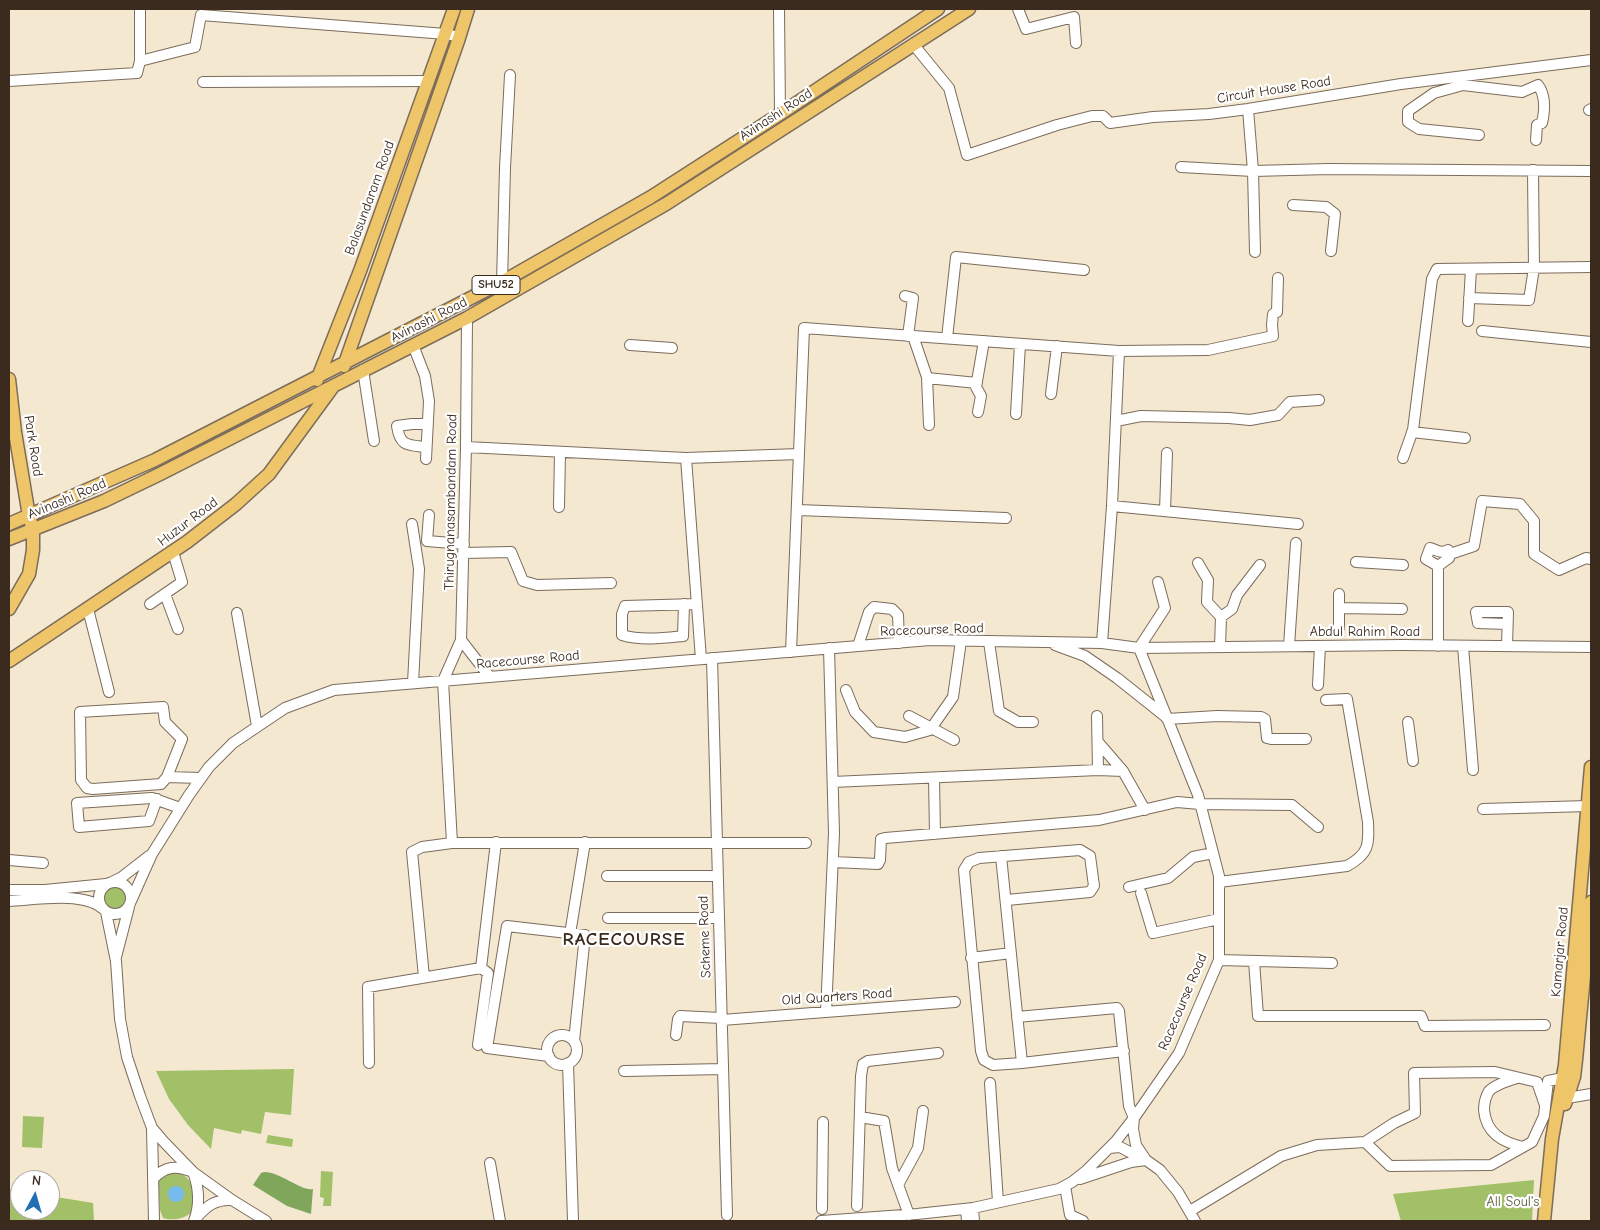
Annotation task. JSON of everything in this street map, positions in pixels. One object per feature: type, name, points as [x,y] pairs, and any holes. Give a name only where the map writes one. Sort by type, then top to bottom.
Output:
[{"type":"main road","name":"Balasundaram Road","points":[[311,396],[363,262],[454,9]]},
{"type":"main road","points":[[345,364],[460,37],[468,9]]},
{"type":"main road","name":"Avinashi Road","points":[[9,524],[155,460],[502,282],[651,197],[938,9]]},
{"type":"main road","name":"Avinashi Road","points":[[9,539],[104,501],[160,474],[467,318],[666,204],[969,9]]},
{"type":"main road","name":"Huzur Road","points":[[9,661],[173,552],[236,504],[269,474],[335,384],[345,364]]},
{"type":"main road","name":"Park Road","points":[[9,379],[28,516],[33,530],[34,550],[29,574],[9,610]]},
{"type":"main road","points":[[268,402],[279,402],[294,410],[298,417],[298,432]]},
{"type":"main road","name":"Kamarjar Road","points":[[1544,1221],[1552,1139],[1563,1078],[1591,767]]},
{"type":"main road","name":"Kamarjar Road","points":[[1552,1139],[1567,1098],[1575,1068],[1588,965],[1591,902]]},
{"type":"street","points":[[9,81],[137,73],[140,61],[140,9]]},
{"type":"street","points":[[779,9],[780,114]]},
{"type":"street","points":[[1018,9],[1026,29],[1074,17],[1076,43]]},
{"type":"street","points":[[140,61],[195,47],[201,15],[446,34],[460,37]]},
{"type":"street","name":"Circuit House Road","points":[[913,44],[949,88],[967,155],[1057,125],[1092,116],[1103,116],[1110,123],[1153,117],[1210,114],[1401,84],[1591,60]]},
{"type":"street","points":[[1536,140],[1537,125],[1542,123],[1545,111],[1543,92],[1538,85],[1539,66]]},
{"type":"street","points":[[502,282],[510,75]]},
{"type":"street","points":[[203,82],[429,81]]},
{"type":"street","points":[[1478,135],[1419,129],[1408,122],[1408,111],[1434,93],[1463,85],[1522,92],[1538,85]]},
{"type":"street","points":[[1248,109],[1253,171],[1255,252]]},
{"type":"street","points":[[1181,167],[1253,171],[1329,169],[1533,170],[1591,174]]},
{"type":"street","points":[[1469,298],[1529,300],[1534,268],[1533,170]]},
{"type":"street","points":[[1294,205],[1326,206],[1335,214],[1331,251]]},
{"type":"street","points":[[947,338],[956,257],[1084,270]]},
{"type":"street","points":[[1403,458],[1412,432],[1432,279],[1438,269],[1591,267]]},
{"type":"street","points":[[1468,321],[1471,269]]},
{"type":"street","points":[[791,652],[804,328],[1119,351],[1208,350],[1273,336],[1272,325],[1273,314],[1277,312],[1278,278]]},
{"type":"street","points":[[905,296],[913,298],[910,336],[927,378],[929,425]]},
{"type":"street","name":"Thirugnanasambandam Road","points":[[461,640],[467,318]]},
{"type":"street","points":[[1482,331],[1591,342]]},
{"type":"street","points":[[978,412],[981,396],[976,387],[984,341]]},
{"type":"street","points":[[1016,414],[1020,344]]},
{"type":"street","points":[[413,345],[425,376],[429,401],[426,459]]},
{"type":"street","points":[[630,345],[672,348]]},
{"type":"street","points":[[1051,394],[1056,346]]},
{"type":"street","points":[[1102,643],[1112,506],[1119,351]]},
{"type":"street","points":[[363,370],[374,441]]},
{"type":"street","points":[[927,378],[977,383]]},
{"type":"street","points":[[1116,421],[1140,416],[1250,420],[1278,415],[1290,402],[1318,400]]},
{"type":"street","points":[[426,447],[407,445],[402,442],[398,435],[397,426],[428,424]]},
{"type":"street","points":[[1412,432],[1465,438]]},
{"type":"street","points":[[466,447],[686,458],[799,454]]},
{"type":"street","points":[[559,507],[560,452]]},
{"type":"street","points":[[1164,511],[1167,453]]},
{"type":"street","points":[[686,458],[700,659]]},
{"type":"street","points":[[1438,566],[1449,558],[1450,554],[1474,546],[1482,501],[1520,504],[1534,521],[1534,554],[1559,570],[1586,558],[1591,559]]},
{"type":"street","points":[[1112,506],[1298,524]]},
{"type":"street","points":[[798,510],[1006,518]]},
{"type":"street","points":[[429,515],[427,541],[464,548],[511,552],[523,580],[537,585],[611,583]]},
{"type":"street","points":[[412,524],[419,569],[413,684]]},
{"type":"street","points":[[1289,646],[1296,543]]},
{"type":"street","points":[[1438,566],[1426,559],[1430,548],[1444,552],[1448,550],[1450,554]]},
{"type":"street","points":[[150,604],[182,582],[173,552]]},
{"type":"street","points":[[1356,562],[1403,565]]},
{"type":"street","points":[[1198,563],[1208,580],[1208,602],[1221,617],[1220,647]]},
{"type":"street","points":[[1221,617],[1232,609],[1237,595],[1260,565]]},
{"type":"street","points":[[1438,566],[1438,646]]},
{"type":"street","points":[[1139,648],[1166,608],[1158,582]]},
{"type":"street","points":[[165,594],[178,629]]},
{"type":"street","points":[[1339,594],[1339,628]]},
{"type":"street","points":[[684,604],[683,636],[646,638],[622,635],[622,614],[625,606],[684,604],[697,604]]},
{"type":"street","points":[[858,646],[869,612],[874,607],[892,609],[898,615],[899,643]]},
{"type":"street","points":[[1339,608],[1402,609]]},
{"type":"street","points":[[88,609],[109,692]]},
{"type":"street","points":[[237,613],[257,726]]},
{"type":"street","points":[[1507,624],[1507,646]]},
{"type":"street","points":[[452,843],[443,681],[461,640],[489,676]]},
{"type":"street","name":"Racecourse Road","points":[[116,961],[130,904],[152,854],[180,808],[209,767],[233,743],[285,708],[334,690],[930,640],[1102,643],[1139,648],[1200,804],[1219,876],[1219,960],[1179,1052],[1134,1118],[1109,1148],[1098,1160],[1069,1184],[1059,1189],[969,1209],[822,1221]]},
{"type":"street","points":[[846,690],[855,712],[874,732],[905,737],[930,730],[953,697],[961,641]]},
{"type":"street","points":[[989,642],[999,711],[1018,722],[1033,722]]},
{"type":"street","points":[[1049,643],[1085,656],[1117,678],[1167,719],[1217,716],[1261,717],[1265,719],[1267,738],[1306,739]]},
{"type":"street","name":"Abdul Rahim Road","points":[[1139,648],[1289,646],[1591,647]]},
{"type":"street","points":[[1318,685],[1320,646]]},
{"type":"street","points":[[1463,646],[1473,770]]},
{"type":"street","points":[[826,1012],[834,833],[829,648]]},
{"type":"street","name":"Scheme Road","points":[[712,658],[727,1215]]},
{"type":"street","points":[[1219,882],[1346,866],[1357,860],[1365,852],[1369,842],[1368,822],[1347,699],[1326,700]]},
{"type":"street","points":[[163,707],[165,722],[182,739],[167,777],[161,784],[87,788],[81,780],[80,712],[163,707]]},
{"type":"street","points":[[909,716],[954,740]]},
{"type":"street","points":[[1097,716],[1098,770]]},
{"type":"street","points":[[1408,722],[1413,761]]},
{"type":"street","points":[[1098,742],[1123,771],[1145,810]]},
{"type":"street","points":[[833,782],[1098,770],[1123,771]]},
{"type":"street","points":[[167,777],[201,778]]},
{"type":"street","points":[[934,778],[935,834]]},
{"type":"street","points":[[152,798],[153,805],[149,821],[79,827],[77,803],[152,798]]},
{"type":"street","points":[[832,862],[878,864],[880,860],[881,839],[885,838],[1099,820],[1177,802],[1292,805],[1318,827]]},
{"type":"street","points":[[153,805],[180,808]]},
{"type":"street","points":[[1483,809],[1588,806]]},
{"type":"street","points":[[424,977],[412,852],[422,847],[452,843],[496,842],[806,843]]},
{"type":"street","points":[[481,968],[496,842]]},
{"type":"street","points":[[570,934],[585,842]]},
{"type":"street","points":[[1007,900],[1090,892],[1094,886],[1090,856],[1080,850],[979,858],[968,862],[964,870],[971,958],[981,1051],[984,1060],[993,1065],[1124,1051]]},
{"type":"street","points":[[1128,887],[1168,878],[1193,857],[1213,853]]},
{"type":"street","points":[[152,854],[122,877],[109,883],[100,892],[99,901],[104,910],[116,961],[120,1019],[127,1057],[152,1128],[154,1221]]},
{"type":"street","points":[[1002,856],[1022,1063]]},
{"type":"street","points":[[9,860],[43,863]]},
{"type":"street","points":[[606,876],[717,876]]},
{"type":"street","points":[[9,890],[45,890],[109,883],[124,884],[130,892],[130,904],[121,913],[116,914],[104,910],[98,904],[83,899],[9,900]]},
{"type":"street","points":[[1141,893],[1153,933],[1219,919]]},
{"type":"street","points":[[608,918],[719,918]]},
{"type":"street","points":[[507,926],[585,935],[574,1041],[577,1049],[571,1062],[557,1064],[549,1056],[486,1048],[507,926]]},
{"type":"street","points":[[971,958],[1011,953]]},
{"type":"street","points":[[1219,960],[1332,963]]},
{"type":"street","points":[[1254,961],[1258,1016],[1421,1016],[1425,1026],[1545,1025]]},
{"type":"street","points":[[368,1063],[368,987],[481,968],[488,972],[478,1045]]},
{"type":"street","name":"Old Quarters Road","points":[[676,1034],[680,1016],[722,1019],[955,1002]]},
{"type":"street","points":[[1017,1017],[1117,1008],[1124,1051],[1129,1106],[1134,1118],[1134,1138],[1136,1145],[1146,1160]]},
{"type":"street","points":[[549,1056],[549,1043],[556,1036],[566,1035],[574,1041]]},
{"type":"street","points":[[857,1206],[861,1076],[864,1064],[868,1060],[938,1053]]},
{"type":"street","points":[[568,1063],[573,1221]]},
{"type":"street","points":[[624,1071],[723,1069]]},
{"type":"street","points":[[1190,1211],[1282,1156],[1317,1145],[1364,1142],[1394,1123],[1415,1113],[1414,1073],[1495,1072],[1537,1082],[1545,1106]]},
{"type":"street","points":[[1518,1078],[1494,1087],[1487,1093],[1484,1107],[1486,1122],[1495,1135],[1510,1144],[1522,1147]]},
{"type":"street","points":[[1364,1142],[1390,1166],[1491,1165],[1532,1142],[1544,1116],[1548,1082],[1563,1078]]},
{"type":"street","points":[[990,1082],[998,1202]]},
{"type":"street","points":[[1567,1098],[1591,1094]]},
{"type":"street","points":[[898,1185],[918,1148],[923,1111]]},
{"type":"street","points":[[860,1117],[884,1121],[892,1168],[909,1215]]},
{"type":"street","points":[[822,1209],[823,1122]]},
{"type":"street","points":[[152,1128],[193,1172],[232,1200],[266,1221]]},
{"type":"street","points":[[1109,1148],[1120,1147],[1127,1149],[1160,1170],[1190,1211],[1195,1221]]},
{"type":"street","points":[[1083,1221],[1070,1215],[1069,1184],[1131,1162],[1146,1160]]},
{"type":"street","points":[[490,1163],[500,1221]]},
{"type":"street","points":[[153,1179],[170,1167],[178,1167],[193,1172]]},
{"type":"street","points":[[193,1172],[198,1192],[195,1220]]},
{"type":"street","points":[[195,1220],[204,1209],[216,1201],[232,1200]]},
{"type":"street","points":[[967,1221],[969,1209]]},
{"type":"street","points":[[969,1209],[974,1221]]},
{"type":"green space","points":[[115,884],[125,888],[129,898],[125,908],[115,912],[105,908],[101,898],[105,888]]},
{"type":"green space","points":[[294,1069],[291,1115],[265,1112],[261,1134],[242,1130],[241,1134],[214,1128],[211,1149],[188,1125],[169,1099],[156,1071]]},
{"type":"green space","points":[[23,1116],[44,1117],[42,1148],[22,1147]]},
{"type":"green space","points":[[268,1135],[293,1139],[292,1147],[266,1143]]},
{"type":"green space","points":[[321,1171],[333,1172],[331,1206],[323,1206],[324,1198],[320,1197]]},
{"type":"green space","points":[[176,1172],[183,1174],[187,1178],[192,1188],[192,1212],[178,1219],[163,1218],[160,1210],[158,1178],[164,1173]]},
{"type":"green space","points":[[261,1173],[277,1175],[303,1188],[313,1189],[311,1214],[287,1206],[253,1185]]},
{"type":"green space","name":"All Soul's","points":[[1534,1180],[1532,1221],[1401,1221],[1393,1194]]},
{"type":"green space","points":[[9,1189],[10,1220],[60,1220],[60,1198],[93,1203],[94,1221],[9,1221]]},
{"type":"water","points":[[173,1186],[179,1186],[184,1191],[182,1200],[173,1202],[168,1197],[168,1191]]},
{"type":"district","name":"RACECOURSE","points":[[624,940]]}]
